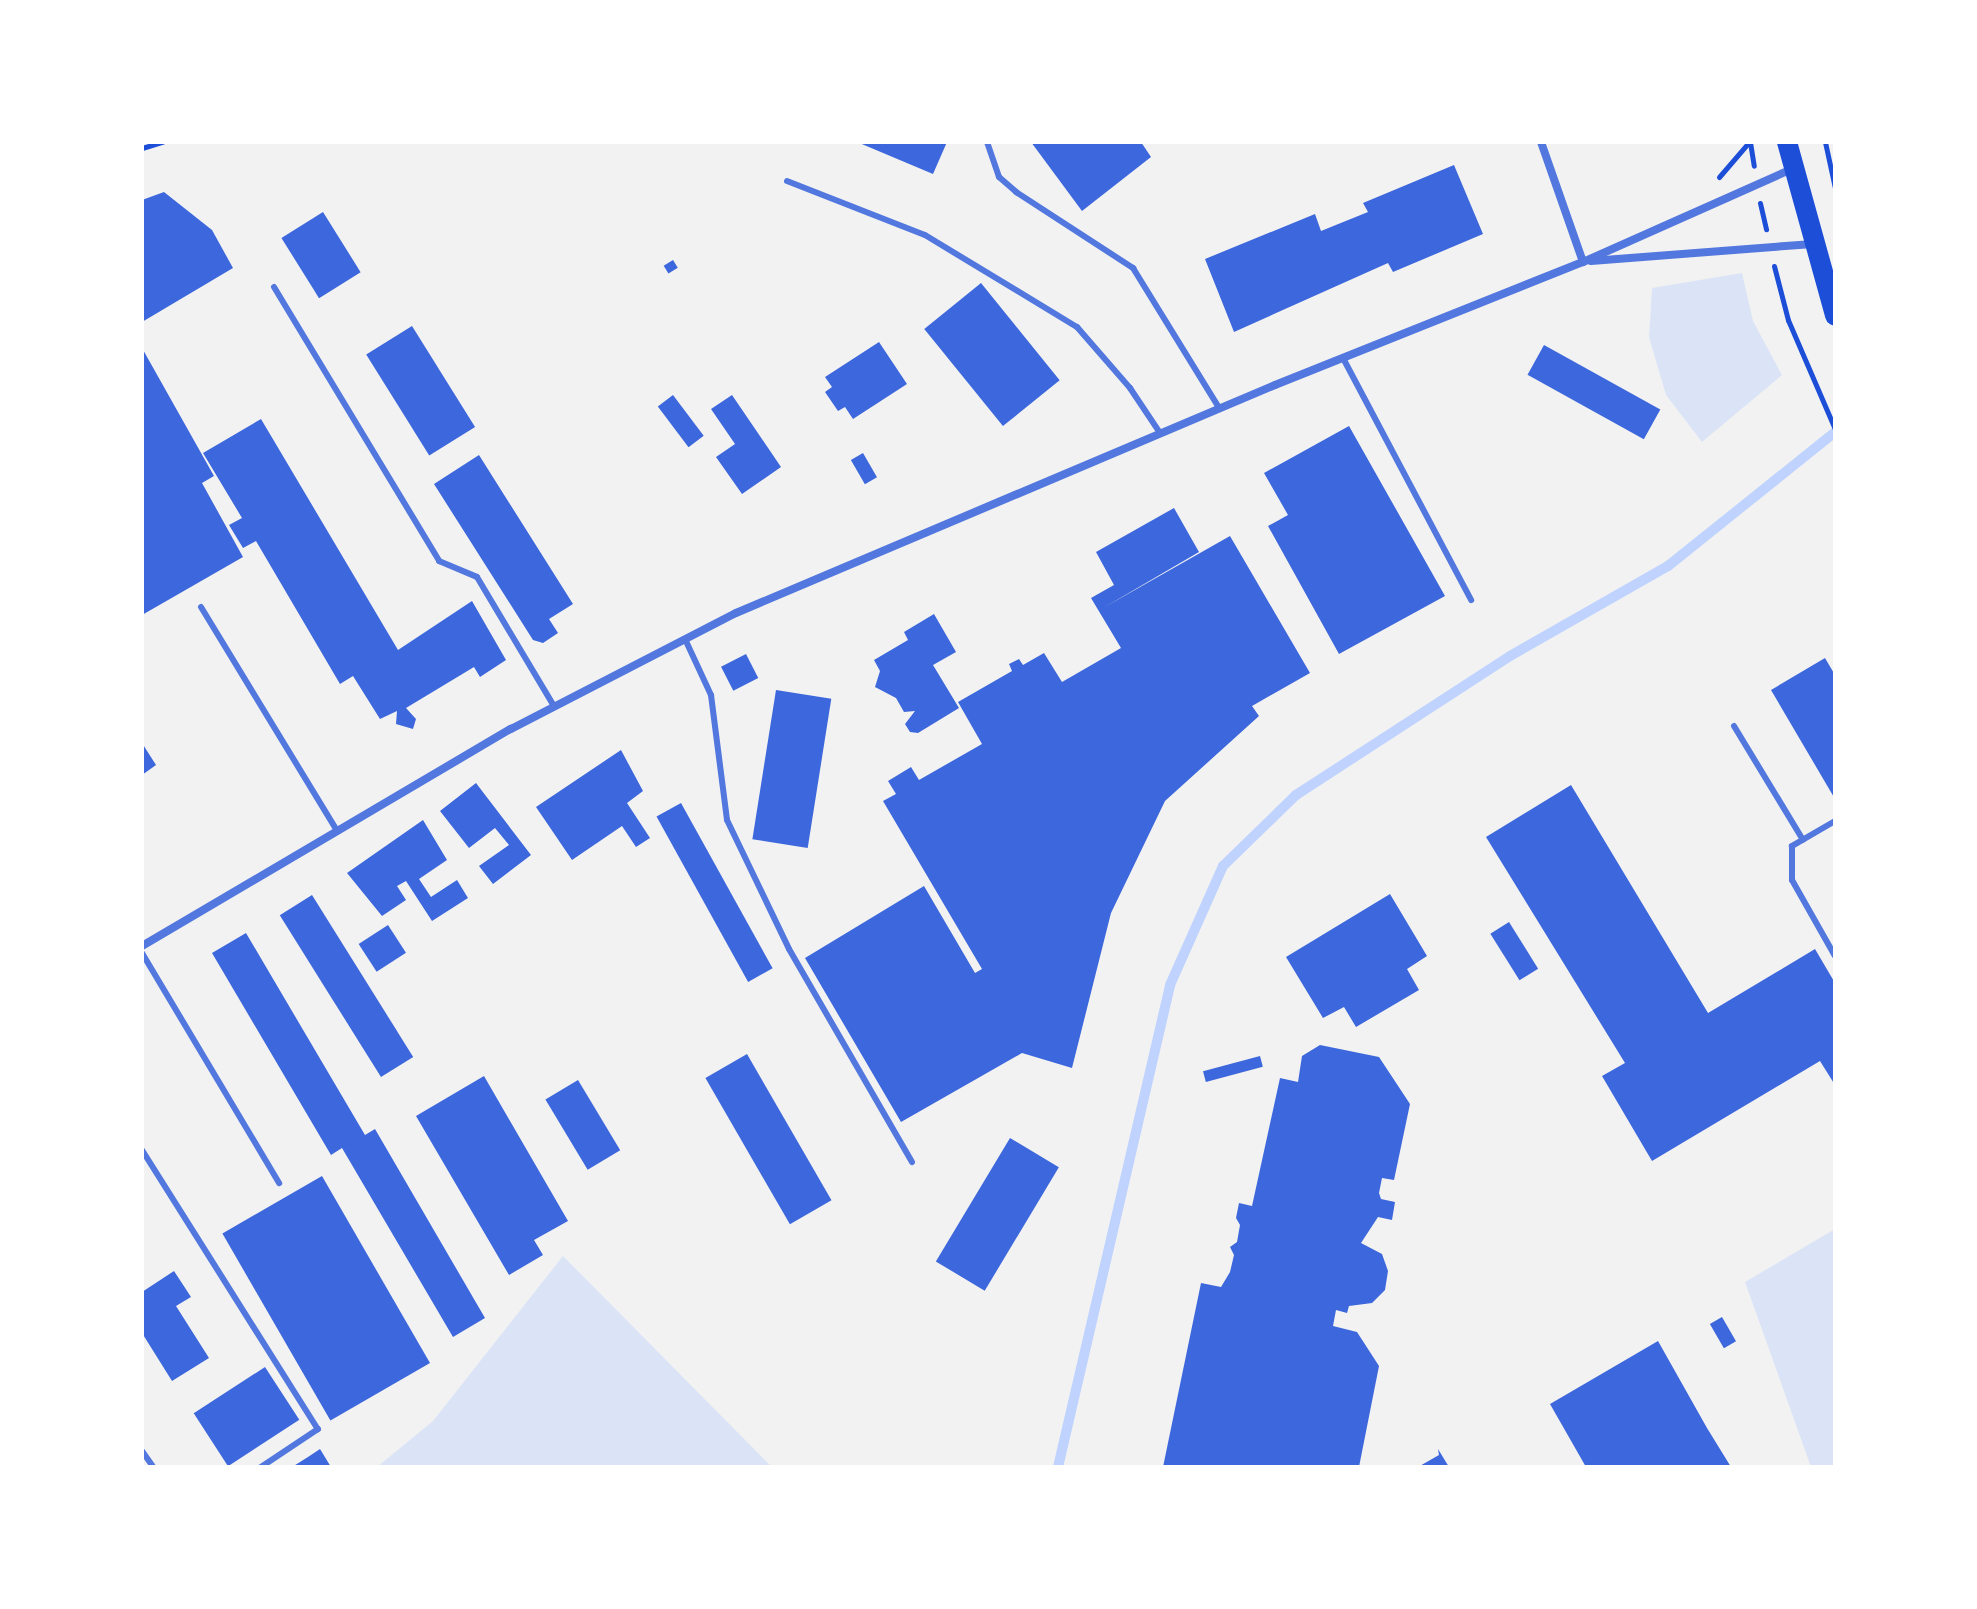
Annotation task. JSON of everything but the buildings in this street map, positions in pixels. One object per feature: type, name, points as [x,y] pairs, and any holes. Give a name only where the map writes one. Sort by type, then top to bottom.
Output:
[{"type":"main road","points":[[1787,142],[1792,169],[1835,315]]},
{"type":"street","points":[[1541,142],[1583,262]]},
{"type":"street","points":[[142,946],[554,706],[685,639],[1160,433],[1583,262],[1757,188],[1792,169]]},
{"type":"street","points":[[1583,262],[1814,244]]},
{"type":"lane","points":[[987,142],[993,167],[1016,192],[1133,268],[1219,408]]},
{"type":"lane","points":[[787,181],[925,235],[1077,327],[1130,388],[1160,433]]},
{"type":"lane","points":[[274,287],[439,561],[477,577],[554,706]]},
{"type":"lane","points":[[1343,358],[1471,600]]},
{"type":"lane","points":[[201,607],[337,831]]},
{"type":"lane","points":[[685,639],[711,695],[727,820],[789,949],[912,1162]]},
{"type":"lane","points":[[1734,726],[1803,840]]},
{"type":"lane","points":[[1835,821],[1792,846],[1792,880],[1835,956]]},
{"type":"lane","points":[[142,953],[279,1183]]},
{"type":"lane","points":[[142,1150],[318,1429],[261,1467]]},
{"type":"lane","points":[[142,1451],[153,1467]]},
{"type":"path","points":[[142,148],[162,142]]},
{"type":"path","points":[[1750,142],[1757,188],[1788,320],[1835,429]]},
{"type":"path","points":[[1825,142],[1835,188]]},
{"type":"shaded area","points":[[1742,273],[1753,321],[1782,375],[1702,442],[1666,395],[1649,337],[1652,288]]},
{"type":"shaded area","points":[[1835,1229],[1835,1467],[1811,1467],[1745,1282]]},
{"type":"shaded area","points":[[563,1256],[772,1467],[377,1467],[433,1421]]},
{"type":"waterway","points":[[1058,1467],[1170,985],[1223,866],[1296,795],[1510,656],[1668,566],[1835,432]]}]
